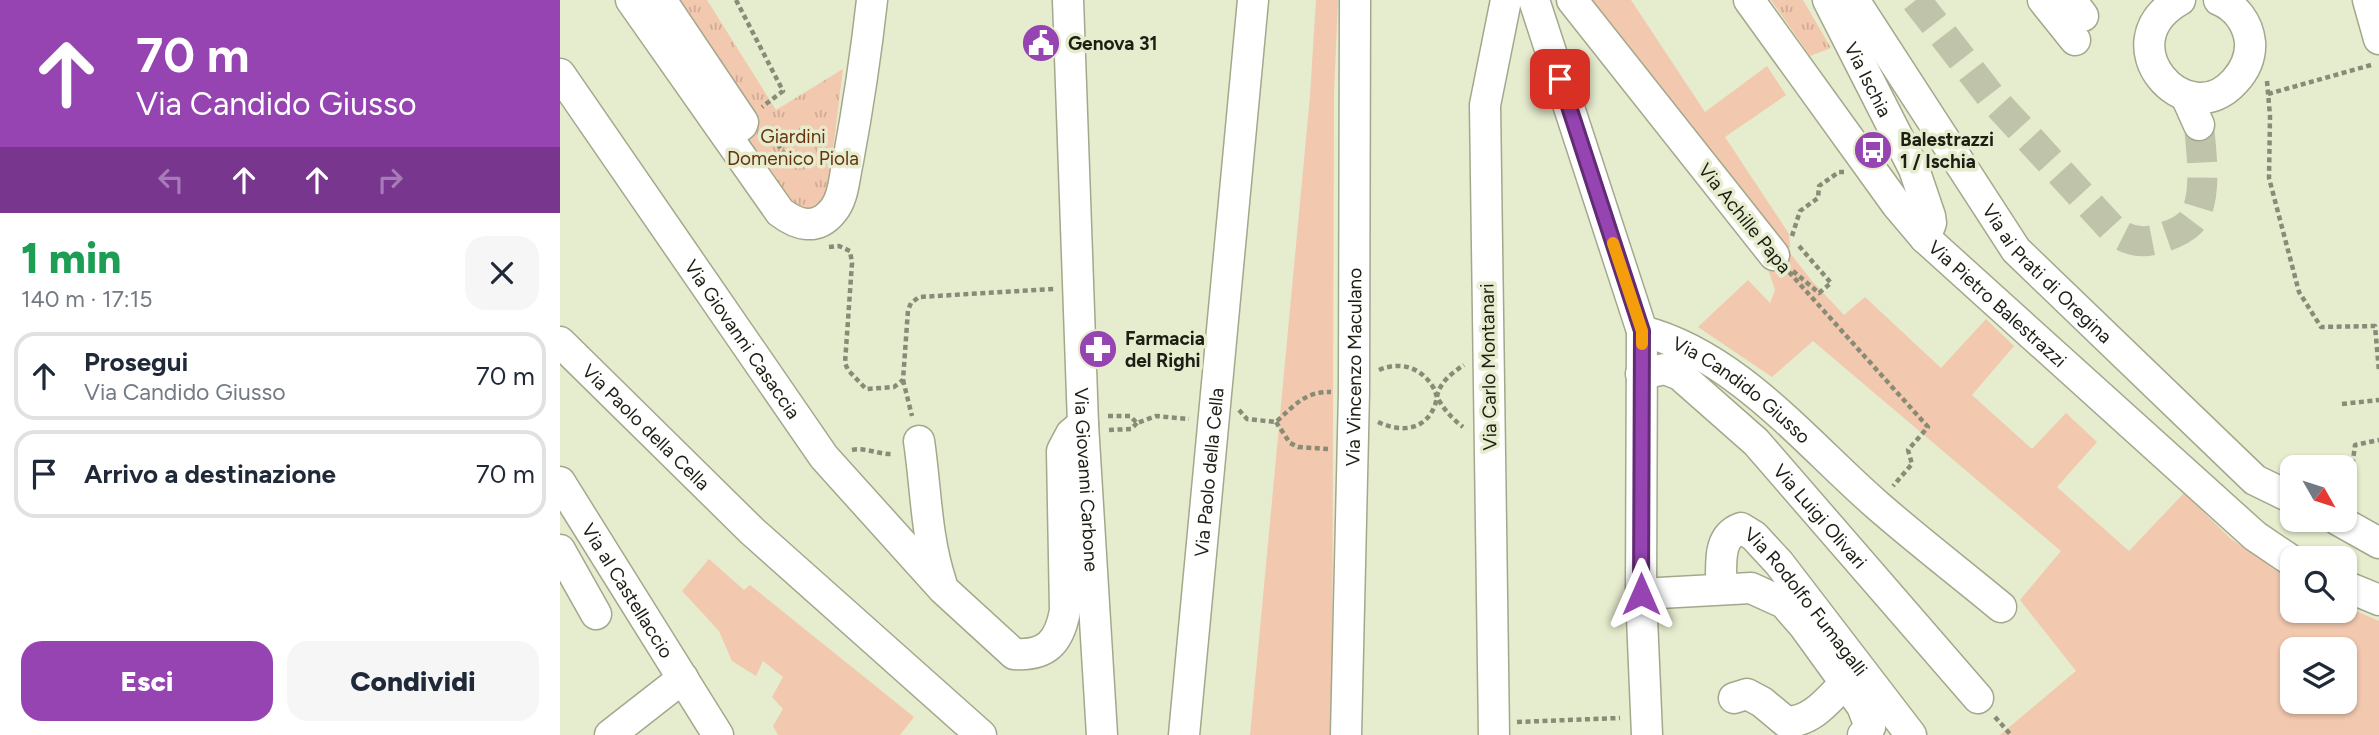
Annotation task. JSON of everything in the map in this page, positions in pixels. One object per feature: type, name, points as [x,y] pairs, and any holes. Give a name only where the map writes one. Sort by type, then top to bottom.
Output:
[{"type":"street","points":[[647,3],[742,123],[780,212],[791,220],[808,225],[816,224],[831,214],[841,196],[863,84],[872,0]]},
{"type":"street","name":"Via Giovanni Carbone","points":[[1068,0],[1083,424],[1102,735]]},
{"type":"street","name":"Via Paolo della Cella","points":[[1184,735],[1253,0]]},
{"type":"street","name":"Via Vincenzo Maculano","points":[[1346,735],[1354,392],[1355,0]]},
{"type":"street","name":"Via Carlo Montanari","points":[[1494,729],[1485,105],[1506,0]]},
{"type":"street","points":[[1534,0],[1642,331],[1641,594],[1646,726]]},
{"type":"street","name":"Via Achille Papa","points":[[1573,0],[1781,264]]},
{"type":"street","name":"Via Pietro Balestrazzi","points":[[1749,0],[1891,197],[1926,237],[2255,536],[2280,554]]},
{"type":"street","name":"Via Ischia","points":[[1828,0],[1914,169],[1930,216],[1931,223],[1926,237]]},
{"type":"street","name":"Via ai Prati di Oregina","points":[[1854,0],[2016,250],[2255,480],[2280,492]]},
{"type":"street","points":[[2043,0],[2076,19]]},
{"type":"street","points":[[2180,0],[2168,7],[2157,19],[2150,33],[2148,49],[2152,65],[2160,79],[2186,96],[2203,97],[2219,93],[2232,85],[2243,72],[2249,57],[2250,41],[2246,25],[2236,11],[2222,1]]},
{"type":"street","points":[[2368,0],[2379,39]]},
{"type":"street","name":"Via Giovanni Casaccia","points":[[560,74],[824,457],[943,589],[1014,654],[1030,654],[1051,645],[1063,625],[1062,451],[1071,434],[1083,424]]},
{"type":"street","points":[[2186,96],[2199,125]]},
{"type":"street","name":"Via Candido Giusso","points":[[1642,331],[1667,338],[1713,361],[1770,407],[1877,506],[2001,607]]},
{"type":"street","name":"Via Paolo della Cella","points":[[560,342],[752,531],[981,735]]},
{"type":"street","name":"Via Luigi Olivari","points":[[1641,374],[1665,369],[1680,375],[1756,442],[1978,698]]},
{"type":"street","points":[[919,441],[928,522],[943,589]]},
{"type":"street","name":"Via al Castellaccio","points":[[564,497],[718,735]]},
{"type":"street","name":"Via Rodolfo Fumagalli","points":[[1721,589],[1722,545],[1731,531],[1741,528],[1754,536],[1779,563],[1911,735]]},
{"type":"street","points":[[2357,530],[2379,543]]},
{"type":"street","name":"Via al Castellaccio","points":[[560,550],[596,614]]},
{"type":"street","name":"Via Rodolfo Fumagalli","points":[[1641,594],[1751,588],[1784,603],[1862,706],[1870,727],[1863,735]]},
{"type":"street","points":[[2357,591],[2379,600]]},
{"type":"street","name":"Via al Castellaccio","points":[[610,735],[683,678]]},
{"type":"street","name":"Via Rodolfo Fumagalli","points":[[1734,698],[1747,694],[1762,702],[1786,722],[1798,722],[1814,714],[1845,683]]},
{"type":"path","points":[[736,0],[783,91],[742,123],[785,155],[784,160],[774,167]]},
{"type":"path","points":[[2268,94],[2379,63]]},
{"type":"path","points":[[2267,80],[2270,116],[2269,177],[2299,292],[2321,327],[2375,326],[2379,371]]},
{"type":"path","points":[[1781,264],[1795,271],[1819,293],[1831,283],[1792,237],[1800,211],[1818,198],[1819,186],[1839,172],[1846,172]]},
{"type":"path","points":[[824,241],[830,248],[839,246],[850,251],[852,263],[845,363],[848,370],[866,389],[894,387],[903,380]]},
{"type":"path","name":"Via Achille Papa","points":[[1781,264],[1928,427],[1908,450],[1912,464],[1877,506]]},
{"type":"path","points":[[824,457],[861,448],[885,454],[900,453],[919,441],[903,380],[908,310],[911,303],[919,297],[1056,289]]},
{"type":"path","points":[[1373,421],[1395,429],[1415,426],[1434,407],[1445,381],[1473,358]]},
{"type":"path","points":[[1377,372],[1394,365],[1412,368],[1431,384],[1444,409],[1466,430]]},
{"type":"path","points":[[1276,422],[1290,408],[1312,394],[1339,392]]},
{"type":"path","points":[[2343,404],[2379,400]]},
{"type":"path","points":[[1131,429],[1136,423],[1149,417],[1165,415],[1199,420]]},
{"type":"path","points":[[1130,416],[1136,423]]},
{"type":"path","points":[[1247,419],[1276,422]]},
{"type":"path","points":[[1276,422],[1290,443],[1298,447],[1338,449]]},
{"type":"path","points":[[2354,455],[2356,445],[2379,440]]},
{"type":"path","points":[[1494,729],[1646,726]]},
{"type":"green space","name":"Giardini Domenico Piola","points":[[643,0],[707,0],[776,110],[843,69],[828,190],[816,207],[808,211],[796,211]]},
{"type":"green space","points":[[1316,0],[1338,0],[1334,94],[1332,735],[1250,735],[1310,96]]},
{"type":"green space","points":[[1588,0],[1631,0],[1705,112],[1767,66],[1786,95],[1725,137],[1789,234],[1790,247],[1782,254]]},
{"type":"green space","points":[[1771,0],[1803,0],[1831,48],[1810,56]]},
{"type":"green space","points":[[1790,253],[1844,315],[1865,297],[1941,368],[1986,319],[2014,346],[1972,395],[2032,449],[2066,413],[2097,442],[2057,487],[2129,551],[2184,493],[2231,539],[2280,571],[2280,623],[2357,623],[2357,611],[2379,621],[2379,735],[2000,735],[2076,671],[2020,600],[2061,551],[1813,341],[1772,377],[1698,327],[1748,280],[1770,303],[1775,290],[1767,266],[1779,263]]},
{"type":"green space","points":[[709,559],[744,590],[750,585],[914,717],[900,735],[778,735],[773,726],[783,709],[772,697],[783,677],[763,661],[756,676],[732,661],[719,631],[682,591]]},
{"type":"tunnel","points":[[1916,0],[1992,98],[2114,231],[2125,238],[2142,241],[2165,237],[2184,228],[2196,214],[2202,190],[2199,125]]},
{"type":"slow traffic","points":[[1613,243],[1642,331],[1642,344]]},
{"type":"place","name":"Genova 31","points":[[1041,43]]},
{"type":"place","name":"Balestrazzi 1 / Ischia","points":[[1873,150]]},
{"type":"place","name":"Farmacia del Righi","points":[[1098,349]]},
{"type":"route","points":[[1560,79],[1642,331],[1641,594]]}]
